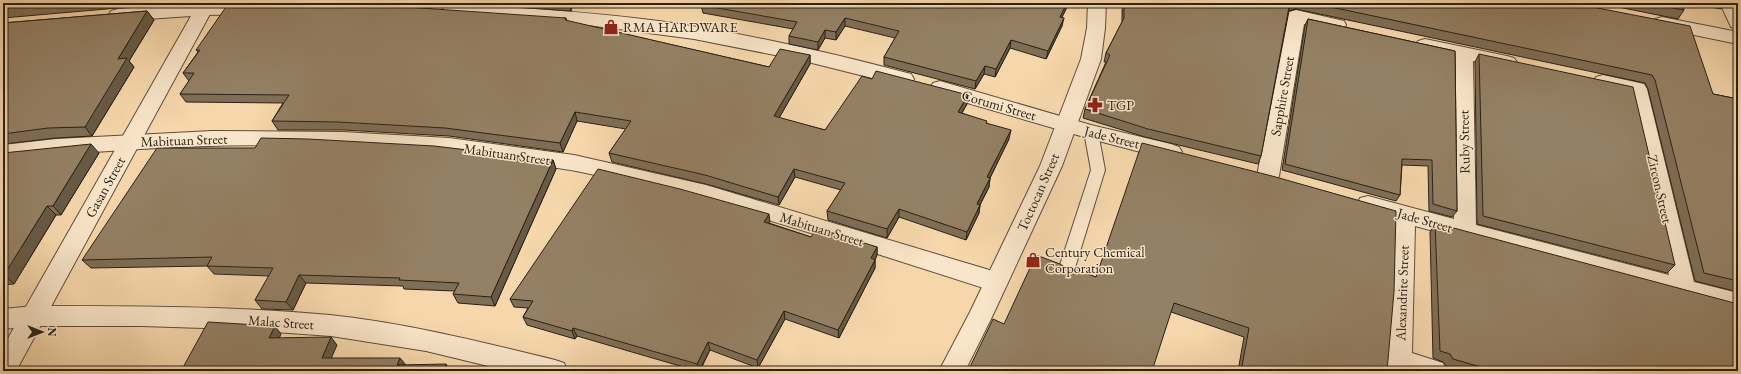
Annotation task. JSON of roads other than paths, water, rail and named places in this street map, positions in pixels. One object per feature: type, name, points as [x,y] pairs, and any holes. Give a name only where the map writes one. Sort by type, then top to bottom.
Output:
[{"type":"street","name":"Toctocan Street","points":[[952,371],[980,317],[1051,166],[1090,59],[1096,28],[1097,3]]},
{"type":"street","points":[[1729,3],[1738,23]]},
{"type":"street","points":[[104,16],[205,6],[273,8]]},
{"type":"street","name":"Gasan Street","points":[[3,371],[205,6]]},
{"type":"street","name":"Corumi Street","points":[[432,9],[623,23],[734,40],[849,65],[962,94],[1067,125]]},
{"type":"street","name":"Sapphire Street","points":[[1291,182],[1260,174],[1296,16],[1356,30]]},
{"type":"street","points":[[1645,19],[1738,38]]},
{"type":"street","points":[[1410,41],[1524,66]]},
{"type":"street","name":"Ruby Street","points":[[1463,53],[1465,231]]},
{"type":"street","name":"Zircon Street","points":[[1584,78],[1637,89],[1684,289]]},
{"type":"street","name":"Jade Street","points":[[1067,125],[1191,157]]},
{"type":"street","name":"Mabituan Street","points":[[3,153],[56,147],[212,138],[344,139],[449,146],[574,163],[706,193],[996,282]]},
{"type":"street","name":"Jade Street","points":[[1351,199],[1465,231],[1738,302]]},
{"type":"street","name":"Alexandrite Street","points":[[1399,366],[1404,214]]},
{"type":"street","name":"Malac Street","points":[[3,319],[34,316],[234,319],[331,326],[426,340],[555,371]]},
{"type":"street","points":[[1399,366],[1434,371]]},
{"type":"lane","points":[[1066,271],[1098,170],[1091,132]]},
{"type":"place","name":"RMA HARDWARE","points":[[611,27]]},
{"type":"place","name":"TGP","points":[[1095,105]]},
{"type":"place","name":"Century Chemical Corporation","points":[[1033,260]]}]
